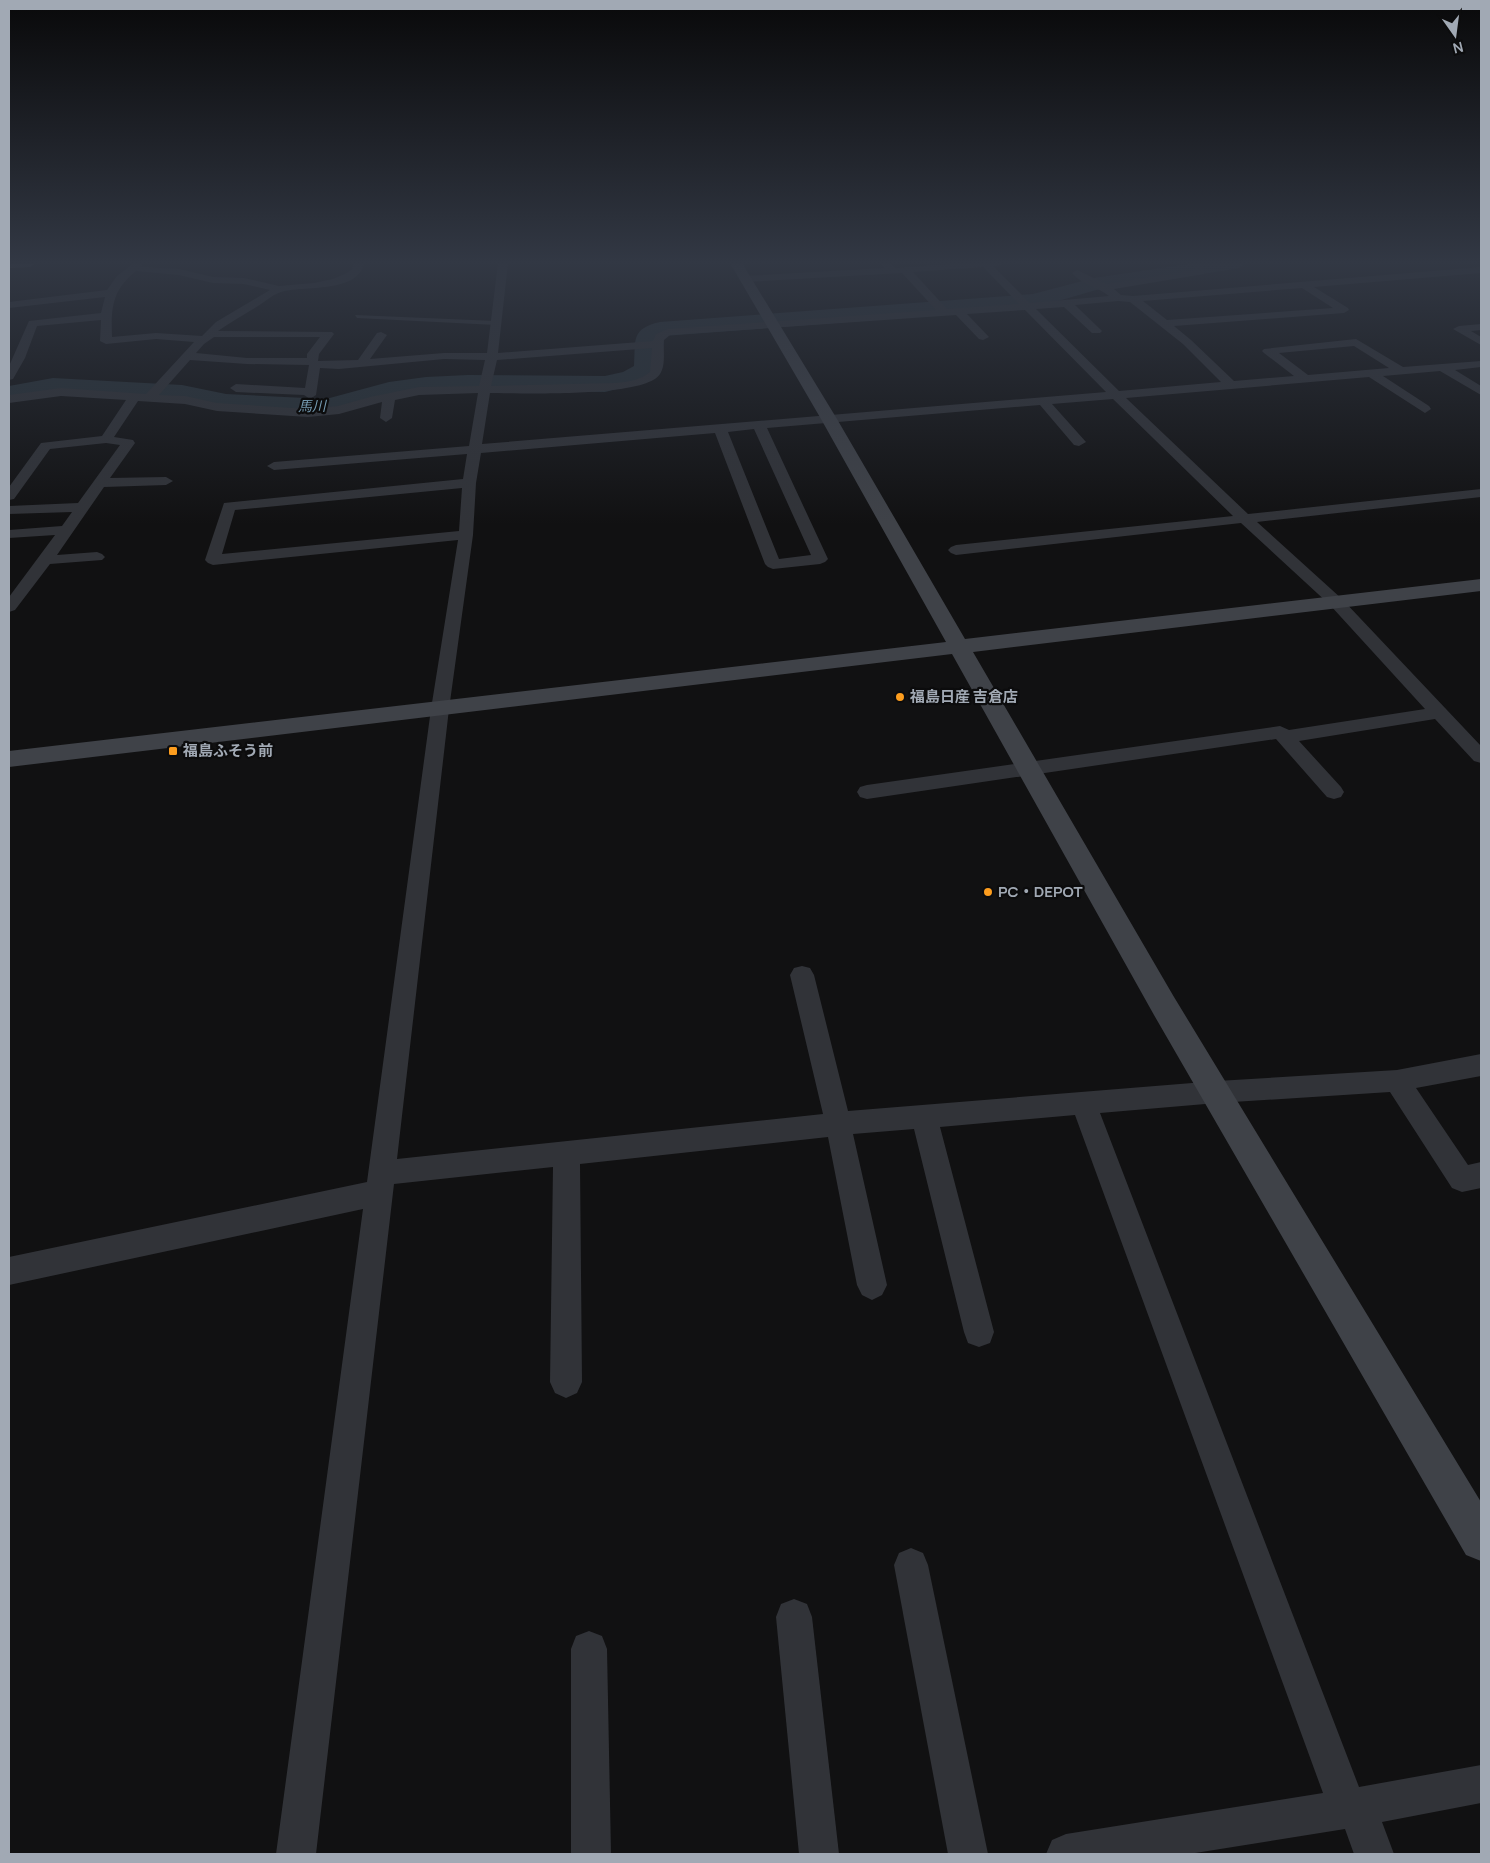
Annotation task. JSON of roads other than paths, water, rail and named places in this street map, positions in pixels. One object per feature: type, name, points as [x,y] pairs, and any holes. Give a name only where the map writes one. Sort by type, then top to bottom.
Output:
[{"type":"street","points":[[154,393],[194,350]]},
{"type":"street","points":[[188,356],[241,374],[311,393],[314,363],[312,354],[315,350]]},
{"type":"street","points":[[362,362],[370,350]]},
{"type":"street","points":[[296,1854],[440,709],[466,535],[469,483],[485,384],[493,350]]},
{"type":"street","points":[[222,403],[241,374],[314,363],[362,362],[444,356],[492,357],[578,350]]},
{"type":"street","points":[[11,396],[61,392],[135,396],[154,393],[185,400],[325,413],[389,397],[436,389],[485,384],[600,388],[631,385],[653,376],[658,370],[652,350]]},
{"type":"street","points":[[788,350],[1164,1006],[1217,1092],[1481,1540]]},
{"type":"street","points":[[1071,350],[1244,518],[1336,602],[1478,750]]},
{"type":"street","points":[[1195,350],[1231,385]]},
{"type":"street","points":[[1278,350],[1268,351],[1306,379]]},
{"type":"street","points":[[1368,350],[1400,371]]},
{"type":"street","points":[[9,376],[14,359]]},
{"type":"street","points":[[390,374],[391,360]]},
{"type":"street","points":[[274,466],[1481,364]]},
{"type":"street","points":[[1442,367],[1481,391]]},
{"type":"street","points":[[1371,373],[1425,409]]},
{"type":"street","points":[[106,439],[135,396]]},
{"type":"street","points":[[386,418],[389,397]]},
{"type":"street","points":[[1043,401],[1079,442]]},
{"type":"street","points":[[720,428],[773,564],[820,559],[760,425]]},
{"type":"street","points":[[9,496],[46,446],[106,439],[128,443],[67,530],[9,606]]},
{"type":"street","points":[[99,483],[166,481]]},
{"type":"street","points":[[466,535],[213,560],[229,506],[469,483]]},
{"type":"street","points":[[956,550],[1481,493]]},
{"type":"street","points":[[9,510],[82,507]]},
{"type":"street","points":[[9,534],[67,530]]},
{"type":"street","points":[[45,560],[97,558]]},
{"type":"street","points":[[9,579],[32,577]]},
{"type":"street","points":[[9,759],[1481,585]]},
{"type":"street","points":[[1284,737],[1440,712]]},
{"type":"street","points":[[867,792],[1280,732],[1334,792]]},
{"type":"street","points":[[802,975],[838,1124],[872,1285]]},
{"type":"street","points":[[9,1271],[381,1182],[567,1153],[838,1124],[1217,1092],[1397,1081],[1481,1065]]},
{"type":"street","points":[[1397,1081],[1462,1179],[1481,1175]]},
{"type":"street","points":[[1084,1104],[1352,1808],[1374,1854]]},
{"type":"street","points":[[924,1117],[980,1332]]},
{"type":"street","points":[[566,1382],[567,1153]]},
{"type":"street","points":[[911,1565],[968,1854]]},
{"type":"street","points":[[794,1617],[819,1854]]},
{"type":"street","points":[[590,1648],[591,1854]]},
{"type":"street","points":[[1066,1854],[1352,1808],[1481,1784]]},
{"type":"waterway","name":"馬川","points":[[9,394],[53,386],[182,393],[226,402],[327,407],[389,390],[426,385],[468,383],[605,384],[632,378],[646,369],[647,350]]},
{"type":"place","name":"福島日産 吉倉店","points":[[900,697]]},
{"type":"place","name":"福島ふそう前","points":[[173,751]]},
{"type":"place","name":"PC・DEPOT","points":[[988,892]]}]
